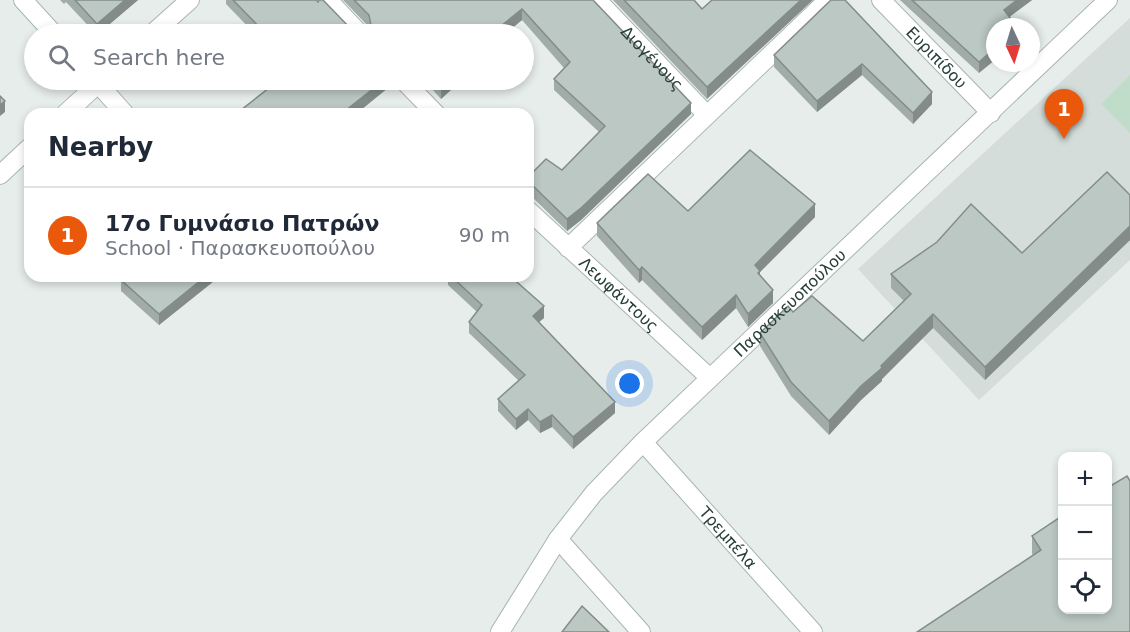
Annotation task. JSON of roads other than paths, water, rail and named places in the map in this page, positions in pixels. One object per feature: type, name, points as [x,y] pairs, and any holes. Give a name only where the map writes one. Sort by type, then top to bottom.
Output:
[{"type":"street","points":[[23,0],[45,24]]},
{"type":"street","points":[[163,24],[190,0]]},
{"type":"street","points":[[328,0],[351,24]]},
{"type":"street","name":"Διογένους","points":[[597,0],[707,115]]},
{"type":"street","points":[[568,248],[828,0]]},
{"type":"street","name":"Ευριπίδου","points":[[881,0],[991,113]]},
{"type":"street","name":"Παρασκευοπούλου","points":[[500,632],[558,539],[594,493],[643,442],[1108,0]]},
{"type":"street","points":[[71,108],[89,90]]},
{"type":"street","points":[[105,90],[120,108]]},
{"type":"street","points":[[412,90],[429,108]]},
{"type":"street","points":[[0,175],[24,153]]},
{"type":"street","name":"Λεωφάντους","points":[[534,216],[710,378]]},
{"type":"street","name":"Τρεμπέλα","points":[[643,442],[813,632]]},
{"type":"street","points":[[558,539],[641,632]]},
{"type":"place","name":"17ο Γυμνάσιο Πατρών","points":[[1064,139]]}]
